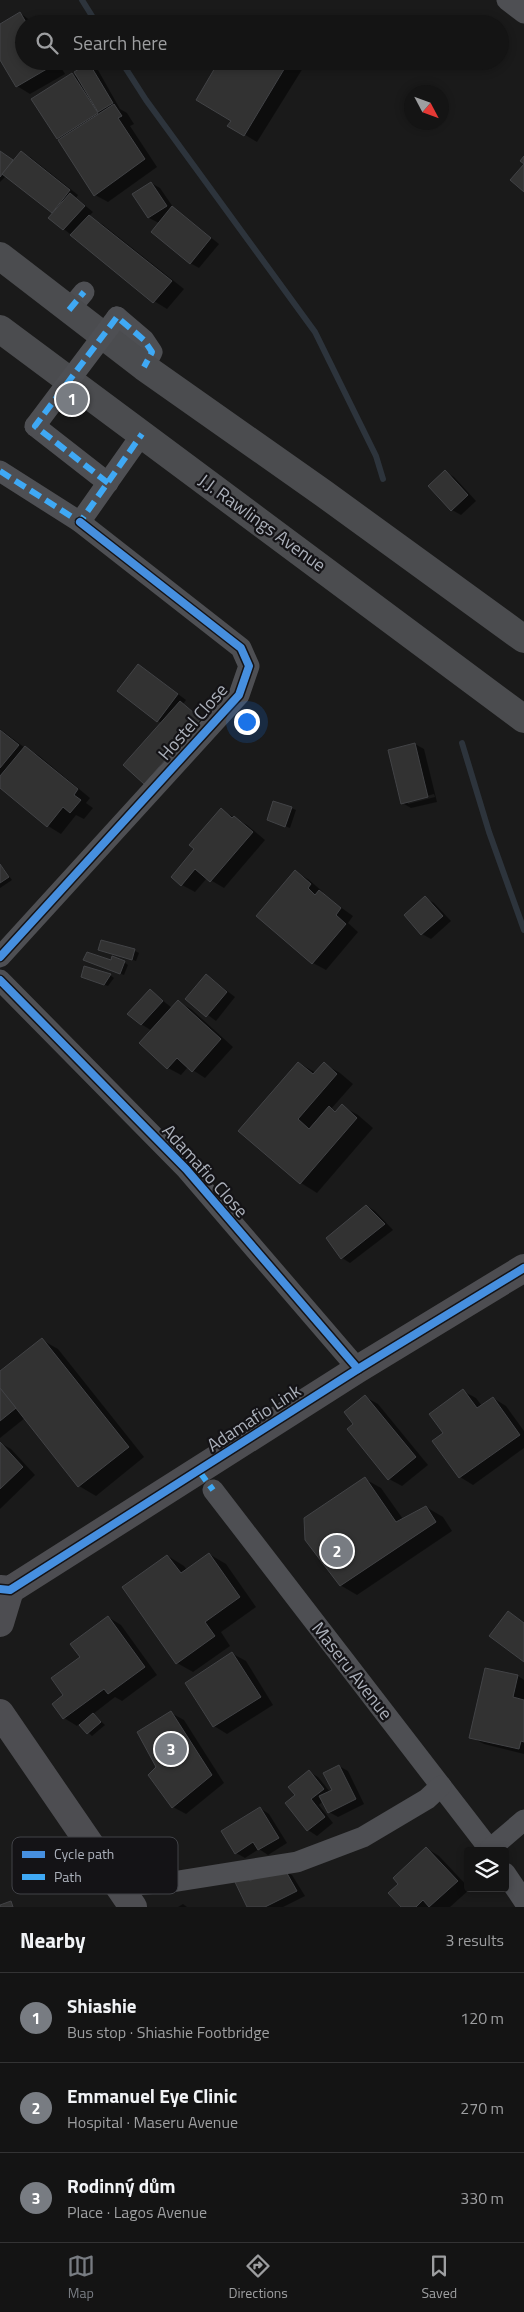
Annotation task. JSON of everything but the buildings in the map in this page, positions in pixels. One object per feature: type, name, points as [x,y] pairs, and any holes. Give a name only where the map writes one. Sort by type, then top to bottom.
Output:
[{"type":"highway","points":[[0,256],[77,301],[144,367],[310,483],[524,639]]},
{"type":"highway","name":"J.J. Rawlings Avenue","points":[[0,329],[524,718]]},
{"type":"street","points":[[507,0],[524,13]]},
{"type":"street","points":[[108,483],[35,426],[118,317],[144,340],[152,352],[144,367]]},
{"type":"street","points":[[80,522],[142,434]]},
{"type":"street","name":"Hostel Close","points":[[0,471],[80,522],[241,648],[248,666],[240,695],[0,957]]},
{"type":"street","name":"Adamafio Close","points":[[0,980],[186,1169],[358,1369]]},
{"type":"street","name":"Adamafio Link","points":[[0,1623],[5,1590],[358,1369],[524,1268]]},
{"type":"street","name":"Maseru Avenue","points":[[213,1490],[488,1847]]},
{"type":"street","points":[[0,1713],[85,1837]]},
{"type":"street","points":[[178,1881],[297,1862],[363,1837],[427,1799],[441,1786]]},
{"type":"street","points":[[493,1847],[524,1820]]},
{"type":"street","points":[[509,1879],[524,1901]]},
{"type":"waterway","points":[[82,0],[91,15]]},
{"type":"waterway","points":[[127,70],[146,100],[315,332],[376,456],[383,479]]},
{"type":"waterway","points":[[462,743],[489,832],[524,930]]},
{"type":"marked path","points":[[69,310],[84,292]]},
{"type":"marked path","points":[[108,483],[35,426],[117,317],[144,340],[152,352],[144,367]]},
{"type":"marked path","points":[[0,471],[80,522],[142,434]]},
{"type":"marked path","points":[[199,1471],[213,1490]]},
{"type":"cycle path","points":[[0,957],[239,695],[249,666],[241,648],[80,522]]},
{"type":"cycle path","points":[[0,980],[186,1169],[358,1369]]},
{"type":"cycle path","points":[[0,1589],[10,1590],[358,1369],[524,1268]]},
{"type":"place","name":"Shiashie","points":[[72,399]]},
{"type":"place","name":"Emmanuel Eye Clinic","points":[[337,1551]]},
{"type":"place","name":"Rodinný dům","points":[[171,1749]]}]
